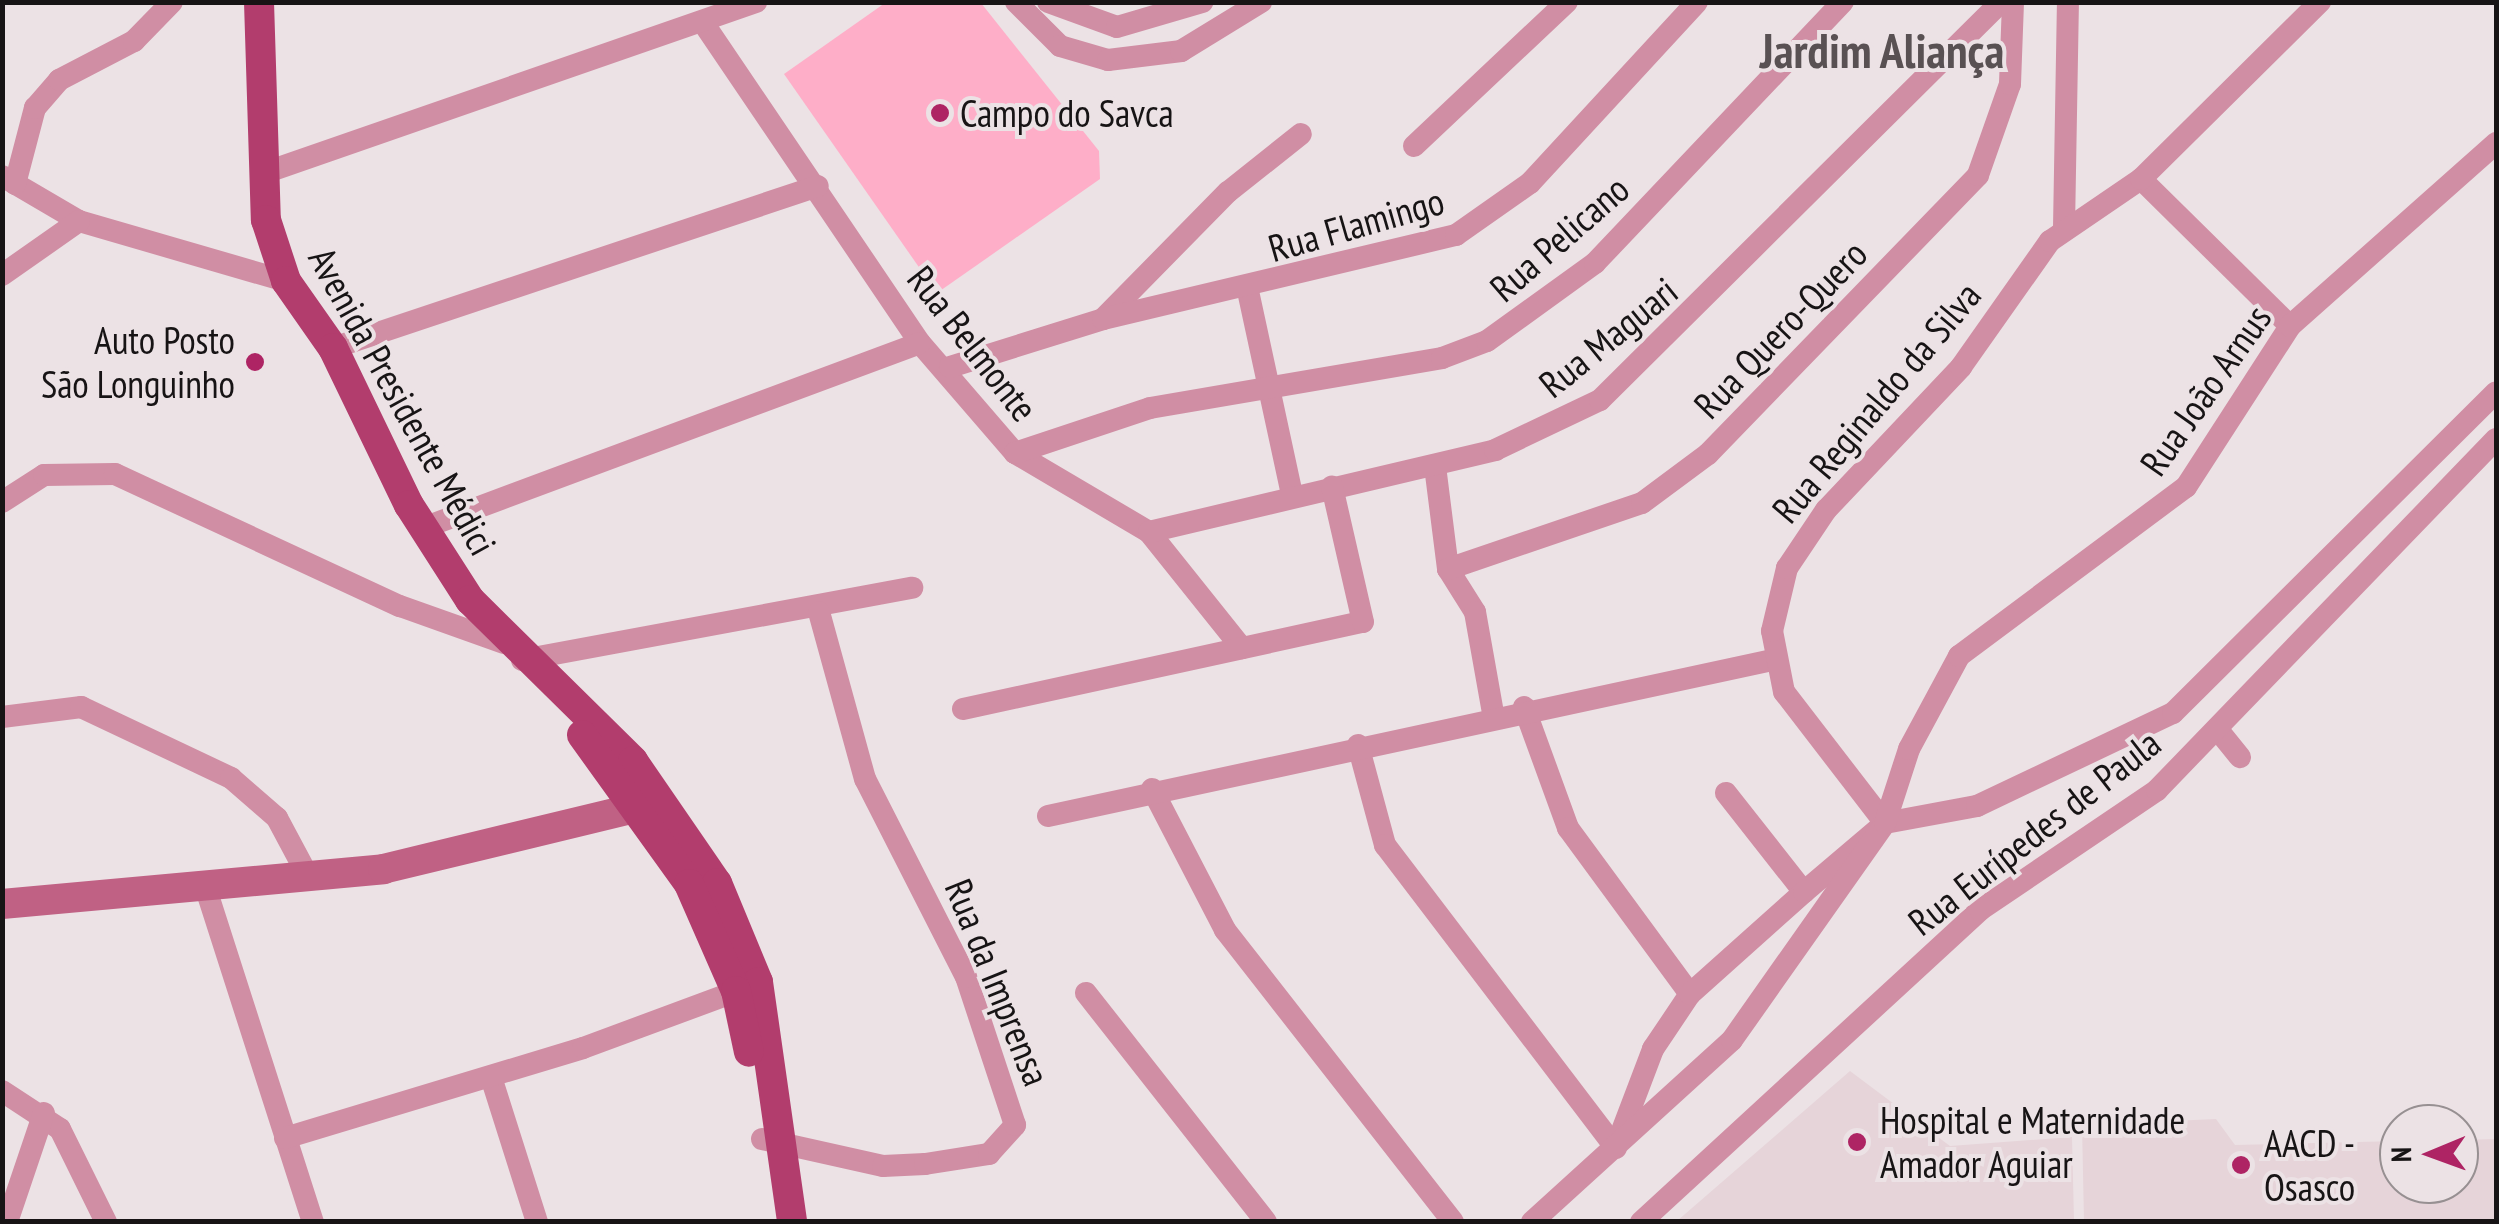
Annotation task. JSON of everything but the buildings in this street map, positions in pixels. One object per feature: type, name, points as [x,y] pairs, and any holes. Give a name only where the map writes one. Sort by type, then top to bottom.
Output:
[{"type":"main road","name":"Avenida Presidente Médici","points":[[258,2],[266,220],[286,281],[333,348],[422,528],[513,652],[550,686],[653,805],[689,884],[747,987],[772,1141],[792,1222]]},
{"type":"main road","points":[[2,904],[309,878],[653,805]]},
{"type":"main road","name":"Avenida Presidente Médici","points":[[772,1141],[774,1222]]},
{"type":"street","points":[[172,2],[134,41],[59,80],[34,108],[9,180],[79,220],[286,281]]},
{"type":"street","points":[[267,172],[704,24],[756,2]]},
{"type":"street","points":[[1016,2],[1060,46],[1108,60],[1180,50],[1261,2]]},
{"type":"street","points":[[1048,2],[1116,27],[1202,2]]},
{"type":"street","points":[[1414,146],[1566,2]]},
{"type":"street","name":"Rua Flamingo","points":[[950,367],[1103,318],[1248,290],[1430,244],[1493,214],[1698,2]]},
{"type":"street","name":"Rua Pelicano","points":[[1015,453],[1118,416],[1442,358],[1540,311],[1843,2]]},
{"type":"street","name":"Rua Maguari","points":[[1149,532],[1292,494],[1435,466],[1550,430],[1600,400],[2001,2]]},
{"type":"street","name":"Rua Quero-Quero","points":[[1448,570],[1642,503],[1708,454],[1978,176],[2010,84],[2012,2]]},
{"type":"street","points":[[2064,228],[2068,2]]},
{"type":"street","name":"Rua Reginaldo da Silva","points":[[1772,660],[1778,600],[1803,539],[1961,367],[2064,228],[2141,179],[2320,2]]},
{"type":"street","name":"Rua Belmonte","points":[[704,24],[818,186],[920,343],[950,367],[1015,453],[1149,532],[1242,648]]},
{"type":"street","points":[[1103,318],[1228,192],[1302,134]]},
{"type":"street","name":"Rua João Arnus","points":[[1885,823],[1908,749],[1959,656],[2186,487],[2290,326],[2496,144]]},
{"type":"street","points":[[2141,179],[2290,326]]},
{"type":"street","points":[[333,348],[818,186]]},
{"type":"street","points":[[2,276],[79,220]]},
{"type":"street","points":[[1248,290],[1292,494]]},
{"type":"street","points":[[422,528],[920,343]]},
{"type":"street","points":[[1616,1148],[1632,1092],[1690,994],[1804,892],[1885,823],[1936,818],[2018,790],[2173,713],[2496,392]]},
{"type":"street","name":"Rua Eurípedes de Paula","points":[[1640,1222],[1980,910],[2124,816],[2218,730],[2496,440]]},
{"type":"street","points":[[1435,466],[1448,570],[1475,612],[1494,713]]},
{"type":"street","points":[[2,502],[44,476],[115,474],[400,606],[513,652],[818,612],[912,588]]},
{"type":"street","points":[[963,709],[1363,622],[1332,486]]},
{"type":"street","name":"Rua da Imprensa","points":[[772,1141],[883,1166],[924,1164],[989,1154],[1015,1125],[966,977],[865,779],[818,612]]},
{"type":"street","points":[[1048,816],[1524,706],[1772,660],[1784,692],[1885,823]]},
{"type":"street","points":[[1524,706],[1568,828],[1690,994]]},
{"type":"street","points":[[2,716],[81,707],[231,778],[278,818],[309,878]]},
{"type":"street","points":[[2218,730],[2240,756]]},
{"type":"street","points":[[1358,744],[1385,845],[1616,1148]]},
{"type":"street","points":[[1152,789],[1224,930],[1453,1222]]},
{"type":"street","points":[[1726,792],[1804,892]]},
{"type":"street","points":[[1532,1222],[1732,1040],[1885,823]]},
{"type":"street","points":[[206,889],[313,1222]]},
{"type":"street","points":[[286,1138],[491,1076],[747,987]]},
{"type":"street","points":[[1086,994],[1266,1222]]},
{"type":"street","points":[[491,1076],[536,1222]]},
{"type":"street","points":[[2,1091],[44,1114],[73,1148],[106,1222]]},
{"type":"street","points":[[7,1222],[44,1114]]},
{"type":"shaded area","name":"Campo do Savca","points":[[885,3],[981,3],[1099,151],[1100,179],[937,293],[784,74]]},
{"type":"shaded area","name":"Hospital e Maternidade Amador Aguiar","points":[[1850,1071],[1950,1146],[2072,1137],[2074,1221],[1677,1221]]},
{"type":"shaded area","name":"AACD - Osasco","points":[[2216,1119],[2235,1145],[2379,1141],[2379,1204],[2479,1204],[2479,1139],[2496,1139],[2496,1221],[2084,1221],[2082,1125]]},
{"type":"place","name":"Campo do Savca","points":[[940,113]]},
{"type":"place","name":"Auto Posto São Longuinho","points":[[255,362]]},
{"type":"place","name":"Hospital e Maternidade Amador Aguiar","points":[[1857,1142]]},
{"type":"place","name":"AACD - Osasco","points":[[2241,1165]]},
{"type":"district","name":"Jardim Aliança","points":[[1882,51]]}]
